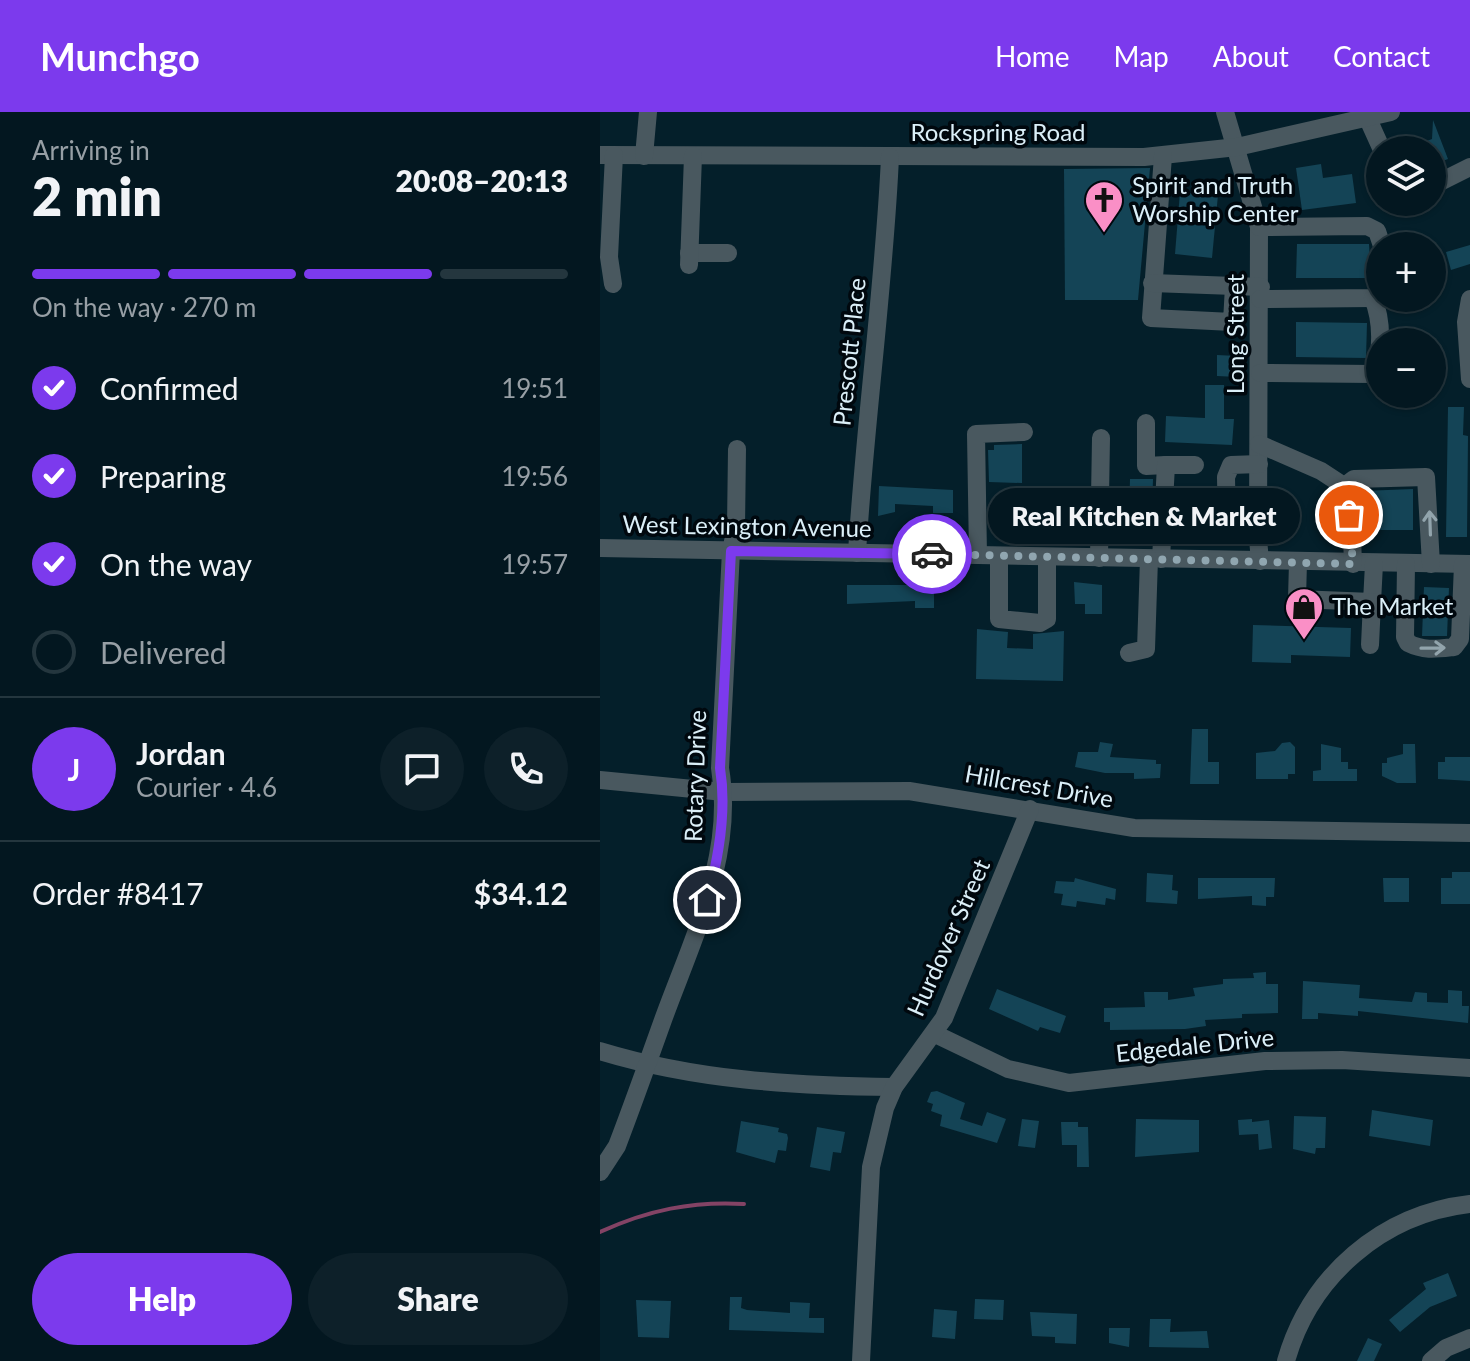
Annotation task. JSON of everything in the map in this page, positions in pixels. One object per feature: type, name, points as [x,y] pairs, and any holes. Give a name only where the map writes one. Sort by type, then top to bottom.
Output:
[{"type":"street","points":[[644,156],[648,112]]},
{"type":"street","name":"Long Street","points":[[1225,112],[1259,227],[1260,561]]},
{"type":"street","points":[[1378,115],[1380,136]]},
{"type":"street","name":"Rockspring Road","points":[[607,155],[1163,156],[1237,147],[1339,119],[1378,115]]},
{"type":"street","points":[[607,155],[609,257],[613,284]]},
{"type":"street","points":[[693,156],[689,259],[728,253]]},
{"type":"street","points":[[1163,156],[1151,318],[1232,322],[1234,286]]},
{"type":"street","name":"Prescott Place","points":[[857,553],[866,415],[886,243],[890,157]]},
{"type":"street","points":[[1446,179],[1470,167]]},
{"type":"street","points":[[1259,227],[1367,226],[1377,232]]},
{"type":"street","points":[[1152,283],[1234,286],[1260,293],[1366,293]]},
{"type":"street","points":[[1470,299],[1466,322],[1470,379]]},
{"type":"street","points":[[1260,373],[1373,374],[1379,362],[1378,312]]},
{"type":"street","points":[[1146,423],[1146,466],[1195,465]]},
{"type":"street","points":[[978,555],[976,434],[1024,432]]},
{"type":"street","points":[[1099,558],[1101,438]]},
{"type":"street","points":[[1259,444],[1321,471],[1350,490]]},
{"type":"street","name":"Rotary Drive","points":[[600,1172],[617,1146],[701,921],[719,843],[724,792],[720,768],[731,551],[736,527],[737,449]]},
{"type":"street","points":[[1227,531],[1226,477],[1231,465],[1259,464]]},
{"type":"street","points":[[1129,653],[1146,649],[1166,465]]},
{"type":"street","points":[[1353,564],[1350,482],[1354,479],[1426,477],[1431,564]]},
{"type":"street","points":[[1045,511],[1100,512]]},
{"type":"street","name":"West Lexington Avenue","points":[[600,548],[1466,564]]},
{"type":"street","points":[[999,556],[999,619],[1040,623],[1047,619],[1047,557]]},
{"type":"street","points":[[1298,562],[1297,599],[1372,602]]},
{"type":"street","points":[[1370,645],[1374,564]]},
{"type":"street","points":[[1406,564],[1405,637],[1408,643],[1418,648],[1433,650],[1454,647],[1460,639],[1466,564]]},
{"type":"street","name":"Hillcrest Drive","points":[[600,780],[724,792],[909,791],[1158,829],[1470,833]]},
{"type":"street","name":"Hurdover Street","points":[[861,1361],[871,1167],[878,1132],[894,1087],[935,1034],[952,1001],[1030,809]]},
{"type":"street","name":"Edgedale Drive","points":[[935,1034],[1008,1069],[1069,1083],[1265,1061],[1342,1060],[1470,1068]]},
{"type":"street","points":[[600,1051],[648,1065],[780,1084],[894,1087]]},
{"type":"street","points":[[1286,1361],[1313,1300],[1345,1261],[1386,1231],[1408,1220],[1470,1204]]},
{"type":"street","points":[[1431,1361],[1446,1348],[1470,1338]]},
{"type":"building","points":[[1433,120],[1439,136],[1432,136]]},
{"type":"building","points":[[1321,164],[1323,178],[1352,174],[1356,203],[1302,210],[1296,168]]},
{"type":"building","name":"Spirit and Truth Worship Center","points":[[1150,168],[1138,300],[1065,300],[1064,169]]},
{"type":"building","points":[[1180,192],[1218,195],[1212,258],[1175,254]]},
{"type":"building","points":[[1297,244],[1366,244],[1366,278],[1296,278]]},
{"type":"building","points":[[1470,245],[1470,264],[1451,270],[1446,252]]},
{"type":"building","points":[[1296,322],[1367,323],[1366,358],[1296,357]]},
{"type":"building","points":[[1217,355],[1237,356],[1237,377],[1217,376]]},
{"type":"building","points":[[1205,385],[1224,385],[1224,419],[1234,419],[1232,445],[1165,442],[1166,416],[1205,418]]},
{"type":"building","points":[[1448,407],[1464,407],[1463,435],[1468,436],[1467,537],[1446,537]]},
{"type":"building","points":[[1022,444],[1022,483],[989,482],[988,450],[994,450],[994,445]]},
{"type":"building","points":[[1130,479],[1153,479],[1152,511],[1129,511]]},
{"type":"building","points":[[879,486],[953,490],[953,513],[933,513],[933,506],[895,504],[895,512],[878,516]]},
{"type":"building","points":[[1177,489],[1199,489],[1199,509],[1192,509],[1192,514],[1179,514],[1176,509]]},
{"type":"building","points":[[1413,489],[1413,530],[1364,530],[1362,491]]},
{"type":"building","points":[[915,581],[931,581],[934,584],[934,608],[915,608],[915,601],[847,604],[847,585],[915,585]]},
{"type":"building","points":[[1074,582],[1102,585],[1102,614],[1085,614],[1085,604],[1075,604]]},
{"type":"building","points":[[1424,587],[1449,588],[1447,636],[1422,636]]},
{"type":"building","points":[[1253,625],[1351,628],[1350,657],[1291,655],[1291,663],[1252,662]]},
{"type":"building","points":[[977,629],[1008,632],[1007,648],[1033,649],[1033,634],[1064,631],[1063,681],[976,679]]},
{"type":"building","points":[[1192,729],[1208,729],[1208,762],[1219,762],[1219,784],[1190,784]]},
{"type":"building","points":[[1100,742],[1113,744],[1110,757],[1156,760],[1156,764],[1161,764],[1160,778],[1134,779],[1134,773],[1105,773],[1075,767],[1078,752],[1098,752]]},
{"type":"building","points":[[1290,742],[1295,747],[1295,774],[1288,774],[1288,779],[1256,779],[1256,753],[1275,751],[1282,743]]},
{"type":"building","points":[[1321,744],[1341,748],[1341,762],[1348,762],[1348,769],[1357,769],[1357,781],[1313,781],[1313,771],[1321,770]]},
{"type":"building","points":[[1403,744],[1415,744],[1416,783],[1397,783],[1382,776],[1382,763],[1387,763],[1387,758],[1403,754]]},
{"type":"building","points":[[1445,757],[1470,757],[1470,781],[1438,779],[1438,762],[1445,762]]},
{"type":"building","points":[[1452,872],[1470,872],[1470,904],[1441,904],[1441,878],[1452,878]]},
{"type":"building","points":[[1147,873],[1173,875],[1172,890],[1178,891],[1177,904],[1146,902]]},
{"type":"building","points":[[1075,878],[1116,889],[1115,900],[1106,898],[1105,905],[1077,901],[1076,907],[1061,905],[1063,894],[1054,893],[1056,881],[1074,882]]},
{"type":"building","points":[[1198,878],[1275,878],[1274,897],[1266,897],[1266,906],[1252,905],[1252,896],[1198,899]]},
{"type":"building","points":[[1383,878],[1409,878],[1409,902],[1384,902]]},
{"type":"building","points":[[1266,972],[1266,984],[1278,984],[1278,1013],[1242,1014],[1242,1018],[1205,1020],[1206,1026],[1185,1029],[1110,1030],[1110,1022],[1104,1022],[1104,1008],[1145,1007],[1144,992],[1168,992],[1168,1000],[1195,996],[1193,988],[1223,984],[1223,979],[1254,978],[1253,973]]},
{"type":"building","points":[[1303,981],[1360,985],[1359,998],[1412,1002],[1415,992],[1427,993],[1427,1002],[1448,1003],[1448,990],[1462,991],[1462,1006],[1469,1006],[1468,1023],[1358,1011],[1358,1016],[1318,1013],[1318,1019],[1302,1019]]},
{"type":"building","points":[[997,989],[1066,1016],[1060,1033],[1040,1027],[1038,1031],[989,1009]]},
{"type":"building","points":[[937,1091],[965,1103],[960,1119],[982,1126],[987,1112],[1006,1119],[997,1143],[940,1126],[942,1115],[931,1111],[933,1104],[927,1102],[931,1092]]},
{"type":"building","points":[[1372,1110],[1433,1120],[1430,1146],[1369,1136]]},
{"type":"building","points":[[1294,1116],[1326,1117],[1325,1148],[1316,1148],[1315,1154],[1293,1149]]},
{"type":"building","points":[[1022,1119],[1039,1121],[1035,1148],[1018,1146]]},
{"type":"building","points":[[1136,1119],[1199,1120],[1199,1152],[1135,1157]]},
{"type":"building","points":[[1252,1119],[1252,1122],[1269,1120],[1272,1148],[1259,1150],[1258,1134],[1239,1135],[1238,1120]]},
{"type":"building","points":[[741,1121],[779,1128],[778,1132],[787,1134],[786,1151],[778,1150],[775,1163],[736,1152]]},
{"type":"building","points":[[1061,1122],[1078,1122],[1078,1127],[1088,1127],[1089,1167],[1077,1167],[1077,1145],[1062,1145]]},
{"type":"building","points":[[817,1127],[845,1132],[841,1153],[833,1152],[830,1171],[810,1167]]},
{"type":"building","points":[[1448,1273],[1457,1296],[1430,1307],[1400,1332],[1389,1320],[1426,1289],[1423,1283]]},
{"type":"building","points":[[730,1297],[742,1297],[741,1308],[747,1310],[790,1313],[790,1302],[810,1303],[809,1318],[824,1318],[824,1333],[729,1330]]},
{"type":"building","points":[[975,1299],[1004,1300],[1003,1320],[974,1319]]},
{"type":"building","points":[[636,1300],[671,1301],[669,1338],[638,1337]]},
{"type":"building","points":[[934,1309],[957,1311],[955,1339],[932,1337]]},
{"type":"building","points":[[1030,1312],[1077,1314],[1076,1344],[1055,1343],[1055,1337],[1032,1336]]},
{"type":"building","points":[[1150,1319],[1171,1319],[1170,1332],[1207,1331],[1209,1348],[1149,1347]]},
{"type":"building","points":[[1109,1328],[1130,1328],[1129,1347],[1109,1343]]},
{"type":"building","points":[[1368,1338],[1382,1344],[1374,1361],[1357,1361]]},
{"type":"waterway","points":[[600,1232],[670,1209],[706,1204],[744,1204]]},
{"type":"way so far","points":[[932,554],[1353,564],[1349,515]]},
{"type":"place","name":"Spirit and Truth Worship Center","points":[[1104,234]]},
{"type":"place","name":"Real Kitchen & Market","points":[[1349,515]]},
{"type":"place","name":"The Market","points":[[1304,641]]},
{"type":"route","points":[[707,900],[719,843],[724,792],[720,768],[731,551],[932,554]]}]
